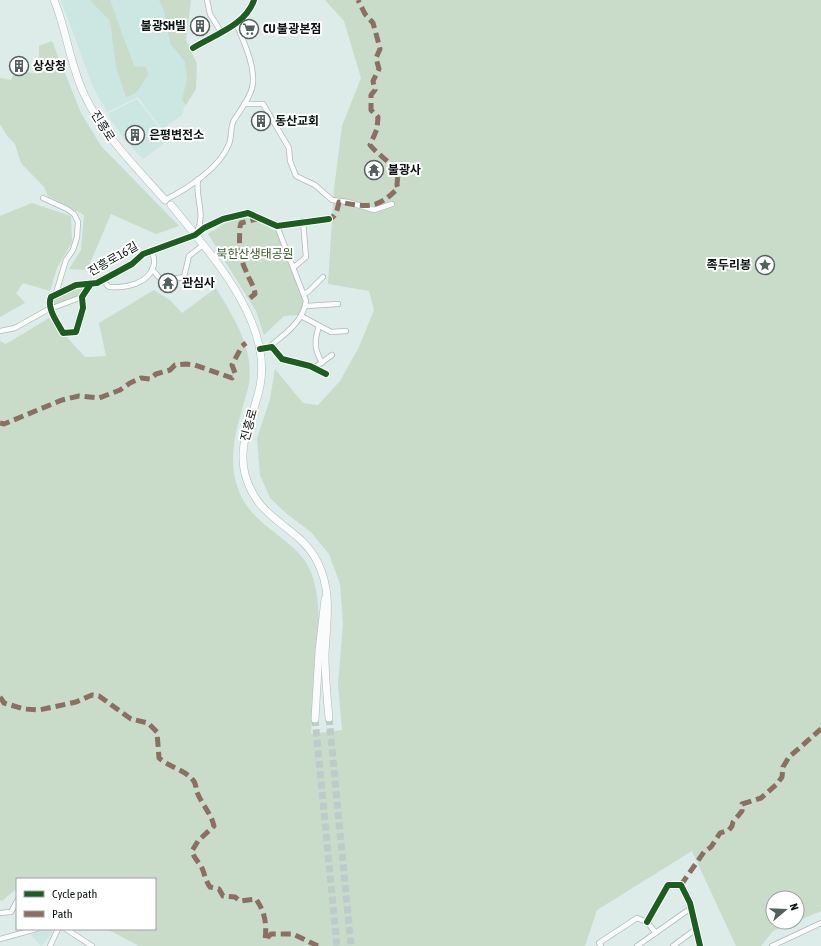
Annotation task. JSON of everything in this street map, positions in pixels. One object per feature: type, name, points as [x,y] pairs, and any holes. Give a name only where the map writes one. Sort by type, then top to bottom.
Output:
[{"type":"main road","name":"진흥로","points":[[54,0],[84,96],[112,142],[168,202],[203,245],[222,271],[240,300],[255,330],[260,349],[260,385],[246,430],[242,462],[245,476],[253,495],[262,507],[309,548],[318,563],[326,590],[329,611],[325,678],[329,718]]},
{"type":"main road","name":"진흥로","points":[[315,719],[319,651],[326,590]]},
{"type":"street","points":[[207,0],[210,14],[221,32]]},
{"type":"street","points":[[193,48],[236,23],[252,6],[254,0]]},
{"type":"street","points":[[168,202],[218,162],[224,154],[229,143],[232,122],[244,104],[254,80],[251,65],[236,23]]},
{"type":"street","points":[[244,104],[264,104],[289,148],[290,161],[296,176],[316,186],[332,200],[348,202],[374,210],[392,204]]},
{"type":"street","points":[[195,235],[201,223],[202,216],[198,179]]},
{"type":"street","points":[[43,198],[67,209],[74,214],[78,222],[78,237],[73,250],[66,260],[56,293],[49,301],[50,309]]},
{"type":"street","name":"진흥로16길","points":[[50,309],[62,333],[76,332],[83,308],[82,297],[90,285],[132,264],[143,254],[195,235],[204,228],[223,218],[248,212],[278,226]]},
{"type":"street","points":[[260,349],[269,347],[292,329],[305,312],[306,306],[304,294],[278,226],[303,221],[329,219]]},
{"type":"street","points":[[294,267],[306,258],[303,221]]},
{"type":"street","points":[[188,284],[184,277],[189,256],[203,245]]},
{"type":"street","name":"진흥로16길","points":[[102,280],[109,287],[120,288],[140,282],[152,269],[154,263],[152,251]]},
{"type":"street","points":[[152,269],[162,281],[184,277]]},
{"type":"street","points":[[304,294],[324,277]]},
{"type":"street","points":[[56,293],[76,284],[90,285]]},
{"type":"street","points":[[0,331],[22,325],[28,320],[50,309],[82,297]]},
{"type":"street","points":[[306,306],[338,304]]},
{"type":"street","points":[[302,316],[331,332],[346,331]]},
{"type":"street","points":[[319,326],[316,336],[315,350],[322,363]]},
{"type":"street","points":[[269,347],[272,347],[282,359],[314,368],[326,374]]},
{"type":"street","points":[[314,368],[332,355]]},
{"type":"street","points":[[647,922],[668,885],[681,885],[691,908],[700,946]]},
{"type":"street","points":[[0,914],[12,912],[16,903]]},
{"type":"street","points":[[640,945],[691,908]]},
{"type":"street","points":[[601,946],[599,943],[637,918],[647,922],[656,933]]},
{"type":"street","points":[[772,946],[821,923]]},
{"type":"street","points":[[673,946],[696,929]]},
{"type":"street","points":[[0,939],[32,930]]},
{"type":"street","points":[[51,946],[58,930]]},
{"type":"street","points":[[68,930],[92,946]]},
{"type":"shaded area","points":[[61,0],[161,0],[188,59],[191,85],[182,115],[162,129],[138,97],[107,112],[93,87]]},
{"type":"shaded area","points":[[137,99],[168,140],[143,159],[125,140],[107,114]]},
{"type":"shaded area","points":[[40,930],[52,930],[52,933],[41,946],[31,935]]},
{"type":"green space","points":[[90,0],[110,0],[134,66],[146,67],[148,75],[136,93],[126,97],[116,67],[110,21]]},
{"type":"green space","points":[[159,0],[191,0],[186,40],[197,64],[196,89],[186,105],[182,100],[187,79],[185,62],[170,43],[164,11]]},
{"type":"green space","points":[[325,0],[821,0],[821,911],[805,918],[805,890],[765,890],[765,930],[775,930],[761,946],[736,946],[692,851],[597,910],[585,946],[139,946],[109,930],[156,930],[156,878],[16,878],[16,889],[2,901],[0,900],[0,341],[6,344],[49,318],[85,357],[106,356],[99,323],[154,290],[171,301],[182,313],[216,288],[241,333],[250,370],[249,383],[235,437],[233,468],[235,479],[238,489],[251,512],[297,552],[305,561],[312,575],[316,591],[319,622],[311,734],[342,730],[338,685],[343,623],[340,584],[329,554],[311,532],[287,514],[270,498],[260,475],[257,438],[270,399],[275,369],[303,403],[318,405],[340,381],[359,347],[374,310],[369,291],[328,284],[334,189],[342,126],[361,78],[344,21]]},
{"type":"green space","points":[[52,41],[81,113],[101,146],[179,226],[156,234],[111,214],[87,270],[69,269],[81,250],[84,215],[48,196],[44,187],[21,163],[15,144],[7,136],[0,124],[0,78],[11,80],[16,70],[39,74],[39,46]]},
{"type":"green space","points":[[32,203],[71,216],[72,242],[57,268],[50,291],[23,283],[16,293],[25,303],[0,317],[0,216]]},
{"type":"green space","name":"북한산생태공원","points":[[249,216],[279,233],[305,305],[298,315],[284,316],[264,335],[256,311],[208,234],[225,223]]},
{"type":"green space","points":[[78,285],[87,286],[82,296],[53,306],[52,301],[54,297]]},
{"type":"tunnel","points":[[329,718],[351,946]]},
{"type":"tunnel","points":[[315,719],[337,946]]},
{"type":"marked path","points":[[326,220],[334,216],[339,202],[364,206],[371,205],[384,200],[398,188],[398,173],[392,165],[370,145],[377,129],[378,117],[371,110],[371,95],[375,90],[373,81],[379,69],[376,58],[380,49],[373,23],[365,14],[358,0]]},
{"type":"marked path","points":[[250,298],[255,294],[241,255],[240,227],[241,223],[257,219]]},
{"type":"marked path","points":[[0,423],[4,424],[62,400],[79,396],[99,398],[120,390],[141,378],[150,379],[156,374],[170,370],[175,365],[195,365],[232,378],[235,373],[232,365],[242,346],[246,343]]},
{"type":"marked path","points":[[0,697],[4,703],[24,709],[39,710],[76,702],[92,695],[99,696],[131,719],[148,723],[157,732],[159,758],[186,774],[193,780],[199,797],[213,821],[214,826],[198,841],[192,851],[202,868],[210,887],[219,889],[223,896],[235,897],[240,901],[256,899],[265,918],[265,940],[271,934],[293,934],[318,946]]},
{"type":"marked path","points":[[681,885],[704,852],[711,847],[720,833],[729,830],[733,822],[742,811],[742,804],[761,798],[777,784],[782,777],[783,767],[789,757],[821,729]]},
{"type":"cycle path","points":[[193,48],[237,23],[250,9],[254,0]]},
{"type":"cycle path","points":[[90,285],[82,297],[83,308],[76,332],[63,333],[51,311],[51,297],[76,285],[97,283],[132,264],[143,254],[195,235],[204,228],[223,219],[248,213],[277,226],[329,219]]},
{"type":"cycle path","points":[[260,349],[272,347],[282,359],[310,366],[326,374]]},
{"type":"cycle path","points":[[647,922],[668,885],[681,885],[690,903],[700,946]]},
{"type":"place","name":"불광SH빌","points":[[200,26]]},
{"type":"place","name":"CU 불광본점","points":[[249,29]]},
{"type":"place","name":"상상청","points":[[19,66]]},
{"type":"place","name":"동산교회","points":[[261,121]]},
{"type":"place","name":"은평변전소","points":[[135,135]]},
{"type":"place","name":"불광사","points":[[374,170]]},
{"type":"place","name":"족두리봉","points":[[765,265]]},
{"type":"place","name":"관심사","points":[[168,283]]}]
